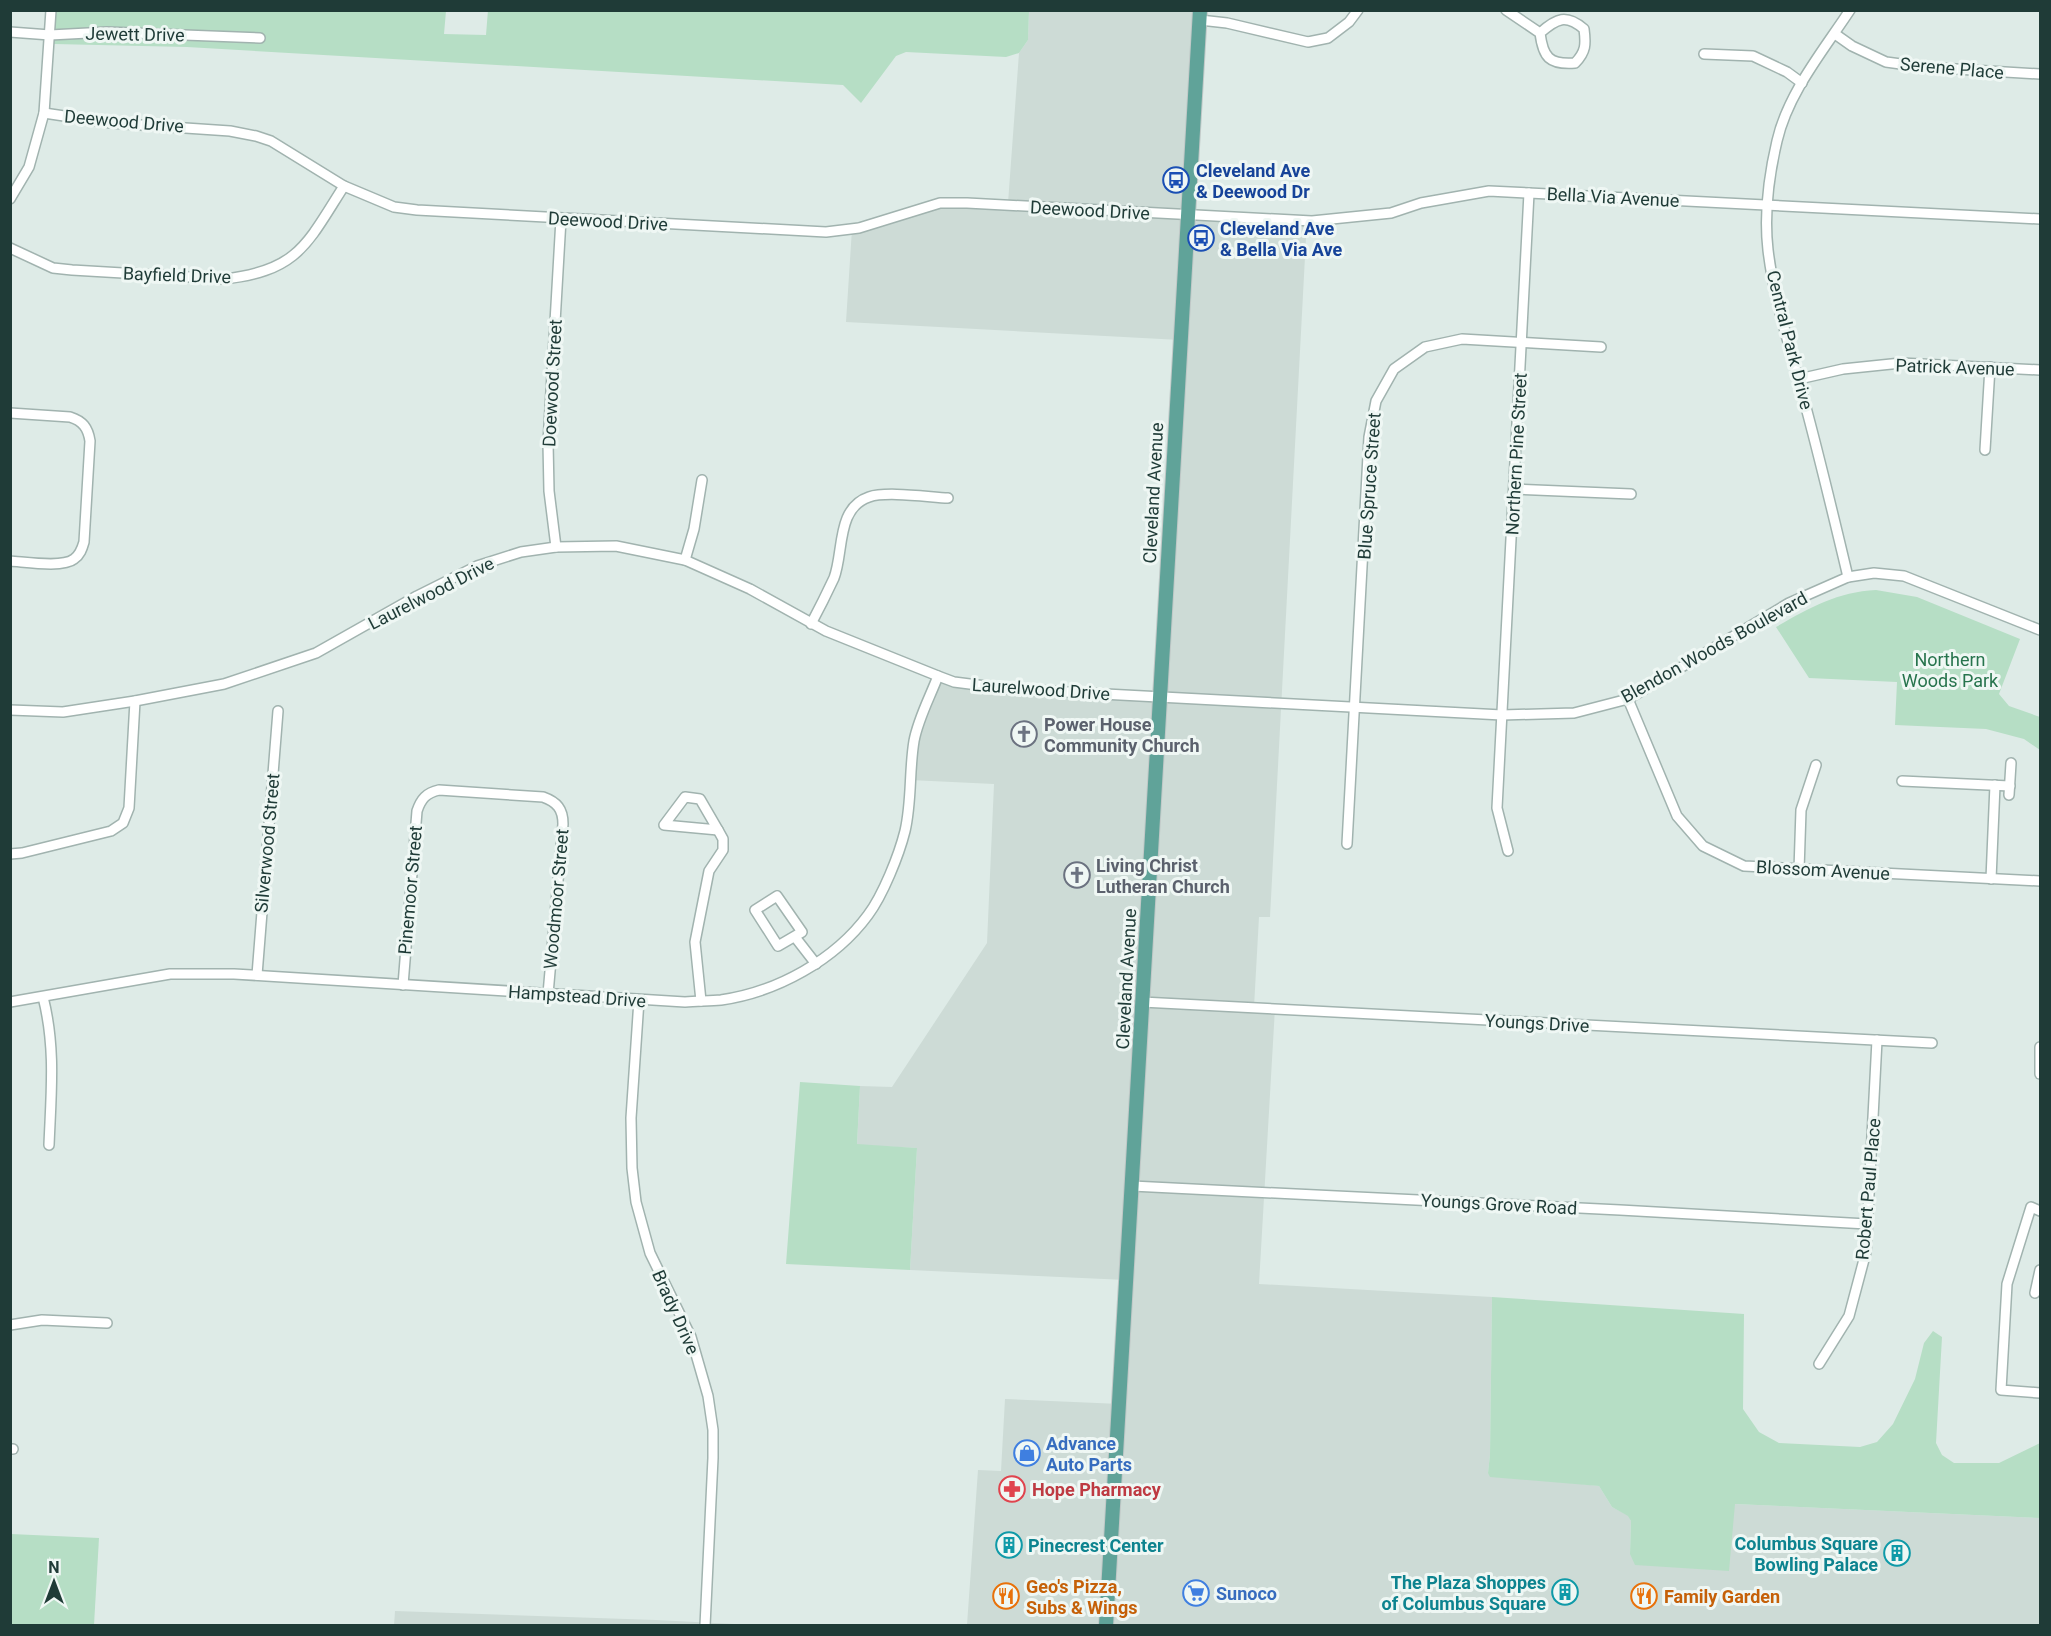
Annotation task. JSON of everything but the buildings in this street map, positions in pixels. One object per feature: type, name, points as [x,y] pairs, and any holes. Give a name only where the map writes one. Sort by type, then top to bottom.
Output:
[{"type":"main road","name":"Cleveland Avenue","points":[[1106,1626],[1200,15]]},
{"type":"street","points":[[10,199],[28,167],[44,113],[51,10]]},
{"type":"street","points":[[1200,15],[1308,42],[1328,38],[1349,22],[1358,10]]},
{"type":"street","points":[[1506,10],[1540,33],[1542,47],[1547,57],[1560,64],[1575,63],[1583,54],[1586,42],[1584,29],[1575,22],[1564,19],[1552,22],[1540,33]]},
{"type":"street","name":"Central Park Drive","points":[[1848,577],[1799,380],[1777,303],[1768,248],[1767,205],[1777,141],[1788,108],[1850,10]]},
{"type":"street","name":"Jewett Drive","points":[[10,32],[50,35],[107,32],[260,38]]},
{"type":"street","name":"Serene Place","points":[[1835,34],[1852,46],[1886,62],[1923,67],[2040,74]]},
{"type":"street","points":[[1704,54],[1753,56],[1787,72],[1802,83]]},
{"type":"street","name":"Deewood Drive","points":[[44,113],[111,123],[230,131],[256,136],[270,141],[344,186],[394,207],[417,210],[826,232],[847,231],[940,203],[1188,216]]},
{"type":"street","name":"Bayfield Drive","points":[[10,248],[53,268],[224,279],[242,277],[267,272],[283,264],[297,253],[311,238],[344,186]]},
{"type":"street","name":"Bella Via Avenue","points":[[1188,216],[1312,221],[1391,213],[1421,203],[1489,191],[2040,219]]},
{"type":"street","name":"Northern Pine Street","points":[[1508,851],[1497,808],[1529,193]]},
{"type":"street","name":"Doewood Street","points":[[556,547],[549,491],[548,443],[561,219]]},
{"type":"street","name":"Blue Spruce Street","points":[[1347,844],[1369,437],[1376,401],[1394,369],[1425,347],[1462,339],[1601,347]]},
{"type":"street","name":"Patrick Avenue","points":[[1799,380],[1843,369],[1901,363],[2040,370]]},
{"type":"street","points":[[1985,450],[1990,367]]},
{"type":"street","points":[[10,413],[70,417],[79,420],[85,426],[90,441],[84,542],[81,551],[75,559],[66,563],[10,561]]},
{"type":"street","points":[[685,560],[694,529],[702,480]]},
{"type":"street","points":[[1514,489],[1631,494]]},
{"type":"street","points":[[812,624],[834,576],[847,516],[857,504],[868,497],[882,495],[948,498]]},
{"type":"street","name":"Laurelwood Drive","points":[[10,710],[63,712],[135,702],[224,684],[316,653],[417,596],[477,566],[521,552],[556,547],[616,546],[685,560],[750,589],[812,624],[954,682],[1009,689],[1160,696]]},
{"type":"street","name":"Blendon Woods Boulevard","points":[[1160,696],[1502,715],[1574,713],[1628,699],[1789,603],[1848,577],[1874,573],[1904,576],[2040,630]]},
{"type":"street","name":"Hampstead Drive","points":[[10,1002],[170,974],[257,975],[639,1000],[722,1000],[755,992],[816,964],[869,914],[888,878],[905,833],[916,732],[938,676]]},
{"type":"street","name":"Blossom Avenue","points":[[1628,699],[1677,816],[1703,846],[1744,866],[2040,881]]},
{"type":"street","points":[[10,854],[111,831],[123,823],[129,808],[135,702]]},
{"type":"street","name":"Silverwood Street","points":[[257,975],[278,711]]},
{"type":"street","points":[[1902,781],[1995,785],[2010,790],[2011,763]]},
{"type":"street","points":[[1799,870],[1801,810],[1816,765]]},
{"type":"street","points":[[1991,879],[1995,785]]},
{"type":"street","name":"Pinemoor Street","points":[[403,985],[417,811],[424,797],[438,790],[543,797],[552,800],[558,806]]},
{"type":"street","points":[[701,1001],[695,942],[709,871],[723,850],[724,844],[718,830],[700,799],[686,797],[664,825],[718,830]]},
{"type":"street","name":"Woodmoor Street","points":[[548,993],[563,824],[563,814],[558,806]]},
{"type":"street","points":[[777,896],[802,932],[795,937],[778,946],[755,910],[777,896]]},
{"type":"street","points":[[795,937],[816,964]]},
{"type":"street","points":[[43,997],[52,1039],[49,1145]]},
{"type":"street","name":"Brady Drive","points":[[639,1000],[631,1118],[632,1168],[636,1202],[650,1253],[691,1338],[708,1396],[713,1430],[705,1626]]},
{"type":"street","name":"Youngs Drive","points":[[1142,1002],[1932,1043]]},
{"type":"street","name":"Robert Paul Place","points":[[1819,1364],[1849,1316],[1866,1252],[1877,1040]]},
{"type":"street","points":[[2040,1047],[2040,1074]]},
{"type":"street","name":"Youngs Grove Road","points":[[1132,1186],[1632,1210],[1867,1224]]},
{"type":"street","points":[[2040,1211],[2031,1207],[2007,1284],[2001,1390],[2040,1393]]},
{"type":"street","points":[[2035,1293],[2040,1270]]},
{"type":"street","points":[[10,1325],[42,1320],[107,1323]]},
{"type":"shaded area","points":[[1029,11],[1202,11],[1189,214],[1307,219],[1270,917],[1259,917],[1254,1007],[1275,1008],[1259,1284],[1492,1297],[1488,1473],[1599,1486],[1612,1507],[1629,1516],[1631,1521],[1630,1554],[1734,1504],[2040,1518],[2040,1625],[967,1625],[978,1470],[1001,1471],[1005,1399],[1120,1404],[1126,1280],[910,1270],[917,1148],[857,1145],[860,1086],[892,1087],[987,943],[994,784],[910,780],[914,739],[938,677],[976,685],[1160,695],[1180,340],[846,322],[852,229],[908,211],[1008,203],[1019,53],[1028,40]]},
{"type":"shaded area","points":[[395,1611],[656,1620],[754,1625],[394,1626]]},
{"type":"green space","points":[[56,10],[446,11],[444,34],[486,35],[488,10],[1029,11],[1028,40],[1019,53],[1006,57],[906,52],[896,56],[861,103],[843,85],[187,47],[54,44]]},
{"type":"green space","name":"Northern Woods Park","points":[[1876,590],[1917,597],[2020,639],[1999,694],[2009,706],[2040,717],[2040,750],[2024,739],[1986,729],[1895,725],[1897,682],[1809,678],[1776,627],[1812,607],[1836,598]]},
{"type":"green space","points":[[800,1082],[860,1086],[857,1144],[917,1148],[910,1270],[786,1264]]},
{"type":"green space","points":[[1492,1297],[1744,1314],[1743,1409],[1759,1432],[1779,1443],[1860,1447],[1877,1442],[1893,1424],[1915,1379],[1924,1343],[1933,1331],[1942,1337],[1936,1443],[1942,1455],[1954,1463],[1999,1463],[2040,1443],[2040,1518],[1735,1504],[1729,1571],[1635,1565],[1630,1554],[1631,1521],[1628,1516],[1612,1507],[1599,1486],[1490,1477],[1488,1473]]},
{"type":"green space","points":[[11,1534],[99,1538],[94,1625],[11,1625]]},
{"type":"place","name":"Cleveland Ave & Deewood Dr","points":[[1176,180]]},
{"type":"place","name":"Cleveland Ave & Bella Via Ave","points":[[1201,238]]},
{"type":"place","name":"Power House Community Church","points":[[1024,734]]},
{"type":"place","name":"Living Christ Lutheran Church","points":[[1077,875]]},
{"type":"place","name":"Advance Auto Parts","points":[[1027,1453]]},
{"type":"place","name":"Hope Pharmacy","points":[[1012,1489]]},
{"type":"place","name":"Pinecrest Center","points":[[1009,1545]]},
{"type":"place","name":"Columbus Square Bowling Palace","points":[[1897,1553]]},
{"type":"place","name":"The Plaza Shoppes of Columbus Square","points":[[1565,1592]]},
{"type":"place","name":"Sunoco","points":[[1196,1593]]},
{"type":"place","name":"Geo's Pizza, Subs & Wings","points":[[1006,1596]]},
{"type":"place","name":"Family Garden","points":[[1644,1596]]}]
